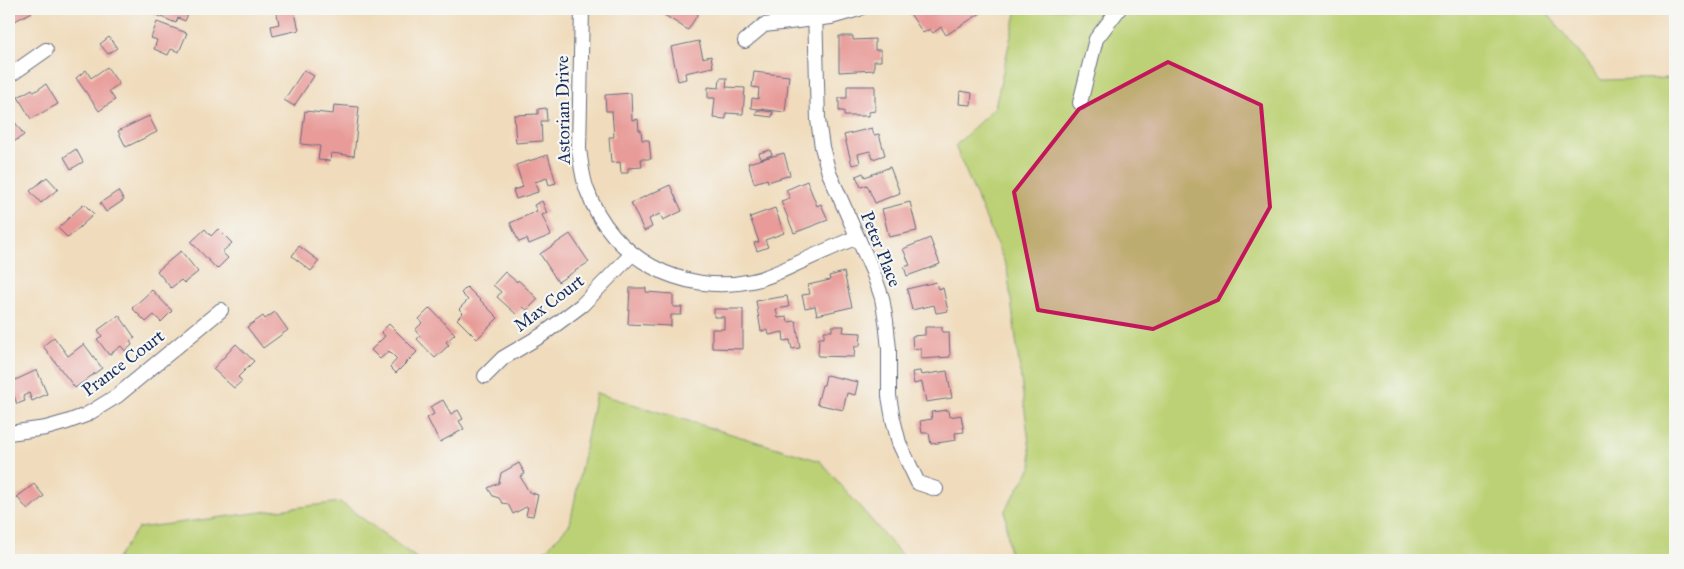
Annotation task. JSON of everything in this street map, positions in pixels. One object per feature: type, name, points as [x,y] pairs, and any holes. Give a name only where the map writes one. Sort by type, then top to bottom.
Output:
[{"type":"street","name":"Astorian Drive","points":[[582,9],[579,149],[581,166],[587,190],[597,212],[609,230],[632,254],[649,266],[681,279],[698,283],[734,284],[770,275],[857,237]]},
{"type":"street","points":[[745,41],[764,25],[815,14],[831,17],[859,9]]},
{"type":"street","points":[[1080,102],[1096,39],[1119,9]]},
{"type":"street","name":"Peter Place","points":[[815,14],[818,120],[822,147],[830,173],[873,272],[882,298],[889,349],[889,396],[892,420],[899,443],[918,483],[936,489]]},
{"type":"street","points":[[9,76],[46,50]]},
{"type":"street","name":"Max Court","points":[[485,376],[503,358],[542,335],[582,305],[632,254]]},
{"type":"street","name":"Prance Court","points":[[9,433],[46,428],[86,415],[117,396],[221,310]]},
{"type":"highlighted area","points":[[1168,62],[1261,105],[1270,207],[1218,300],[1153,329],[1038,310],[1014,192],[1079,109]]},
{"type":"green space","points":[[1017,9],[1544,9],[1601,80],[1675,78],[1675,560],[1010,560],[1005,510],[1032,466],[1007,268],[955,146],[995,107]]},
{"type":"green space","points":[[596,393],[820,461],[906,560],[536,560],[570,524]]},
{"type":"green space","points":[[340,502],[419,560],[116,560],[138,528]]},
{"type":"building","points":[[9,9],[33,9],[34,11],[9,24]]},
{"type":"building","points":[[150,9],[190,10],[185,21],[178,18],[176,23],[149,12]]},
{"type":"building","points":[[276,9],[294,9],[299,30],[273,36],[271,26],[279,24]]},
{"type":"building","points":[[655,9],[701,9],[688,30]]},
{"type":"building","points":[[907,9],[931,9],[934,14],[943,9],[983,9],[984,11],[946,35],[941,27],[933,33],[930,29],[923,33]]},
{"type":"building","points":[[157,22],[187,33],[179,52],[171,49],[168,55],[154,49],[157,40],[151,38]]},
{"type":"building","points":[[839,36],[853,36],[853,40],[875,39],[875,50],[881,50],[881,61],[874,61],[874,70],[839,72]]},
{"type":"building","points":[[109,37],[117,48],[108,54],[100,44]]},
{"type":"building","points":[[699,41],[703,58],[711,56],[713,67],[685,73],[686,79],[678,81],[671,47]]},
{"type":"building","points":[[107,67],[119,84],[109,91],[115,100],[99,111],[76,78],[86,70],[91,78]]},
{"type":"building","points":[[304,70],[314,76],[294,106],[284,100]]},
{"type":"building","points":[[754,72],[789,76],[785,112],[751,108],[752,98],[758,99],[759,88],[752,87]]},
{"type":"building","points":[[720,78],[727,78],[726,87],[745,88],[743,114],[726,113],[726,119],[713,118],[715,98],[708,98],[708,87],[719,88]]},
{"type":"building","points":[[46,84],[58,104],[31,119],[18,97],[32,89],[34,92]]},
{"type":"building","points":[[847,86],[875,86],[875,111],[869,112],[869,116],[844,116],[844,111],[839,111],[839,98],[847,98]]},
{"type":"building","points":[[960,91],[972,93],[971,105],[959,104]]},
{"type":"building","points":[[631,93],[632,120],[638,119],[642,140],[649,140],[651,159],[641,159],[642,167],[628,168],[628,173],[621,173],[620,162],[611,163],[609,137],[614,137],[612,111],[606,111],[605,95]]},
{"type":"building","points":[[334,105],[359,107],[354,156],[331,153],[330,161],[318,160],[320,146],[301,144],[305,111],[333,114]]},
{"type":"building","points":[[546,108],[547,121],[541,121],[542,141],[516,143],[514,115],[538,114],[538,109]]},
{"type":"building","points":[[757,110],[773,112],[772,117],[756,115]]},
{"type":"building","points":[[9,114],[24,135],[9,145]]},
{"type":"building","points":[[149,116],[157,132],[126,147],[118,131]]},
{"type":"building","points":[[872,128],[874,135],[879,134],[885,155],[873,159],[870,151],[858,154],[860,163],[852,165],[844,135]]},
{"type":"building","points":[[76,149],[83,162],[71,169],[64,157]]},
{"type":"building","points":[[770,150],[772,155],[761,159],[759,153]]},
{"type":"building","points":[[784,153],[790,175],[768,182],[767,179],[754,183],[748,163]]},
{"type":"building","points":[[548,155],[556,183],[549,185],[547,178],[535,182],[538,192],[516,199],[513,190],[523,187],[516,165]]},
{"type":"building","points":[[890,167],[900,193],[875,203],[867,185],[861,187],[856,176],[863,173],[865,177]]},
{"type":"building","points":[[47,177],[58,189],[41,203],[30,191]]},
{"type":"building","points":[[807,181],[817,206],[821,204],[828,220],[794,233],[781,201],[790,198],[786,190]]},
{"type":"building","points":[[670,185],[682,211],[663,220],[660,214],[649,219],[652,227],[644,231],[631,203]]},
{"type":"building","points":[[118,191],[124,200],[106,212],[100,203]]},
{"type":"building","points":[[542,201],[547,213],[542,215],[551,235],[529,244],[527,239],[519,242],[510,223],[537,211],[534,205]]},
{"type":"building","points":[[910,202],[917,231],[889,237],[882,209]]},
{"type":"building","points":[[84,204],[94,214],[68,238],[58,228]]},
{"type":"building","points":[[775,208],[784,233],[765,240],[768,247],[757,251],[754,243],[759,242],[750,217]]},
{"type":"building","points":[[205,229],[211,236],[218,229],[232,243],[222,252],[228,258],[217,269],[191,242]]},
{"type":"building","points":[[570,234],[589,262],[558,282],[540,254]]},
{"type":"building","points":[[930,238],[940,264],[907,276],[904,267],[910,265],[903,249]]},
{"type":"building","points":[[299,246],[319,261],[311,271],[292,256]]},
{"type":"building","points":[[181,251],[198,272],[184,283],[181,280],[171,288],[157,271]]},
{"type":"building","points":[[505,272],[517,282],[518,280],[538,299],[527,310],[523,307],[516,314],[497,297],[501,292],[493,285]]},
{"type":"building","points":[[844,272],[852,307],[817,315],[815,306],[805,308],[802,295],[810,294],[808,285],[830,280],[829,276]]},
{"type":"building","points":[[936,282],[938,289],[943,288],[948,311],[936,313],[934,305],[912,310],[907,289]]},
{"type":"building","points":[[467,287],[498,318],[477,339],[457,319],[463,313],[459,309],[468,300],[461,293]]},
{"type":"building","points":[[630,288],[646,288],[646,292],[673,294],[673,307],[682,307],[681,315],[671,315],[671,326],[628,324]]},
{"type":"building","points":[[152,290],[172,311],[161,322],[154,315],[146,322],[132,308]]},
{"type":"building","points":[[787,296],[789,307],[776,309],[778,318],[787,317],[788,322],[796,321],[800,348],[792,349],[790,340],[784,341],[783,332],[769,335],[768,330],[761,331],[756,301]]},
{"type":"building","points":[[430,308],[455,334],[446,342],[449,345],[435,358],[417,339],[420,336],[415,330],[422,323],[419,319]]},
{"type":"building","points":[[714,309],[743,309],[743,349],[712,348],[712,329],[724,329],[724,317],[714,317]]},
{"type":"building","points":[[275,312],[288,330],[263,348],[247,327],[263,316],[265,319]]},
{"type":"building","points":[[119,315],[135,338],[130,341],[132,345],[125,351],[121,346],[109,355],[97,339],[102,336],[98,330]]},
{"type":"building","points":[[389,324],[417,352],[396,373],[390,367],[397,359],[389,351],[380,359],[371,350],[385,336],[381,332]]},
{"type":"building","points":[[832,326],[844,326],[843,332],[861,333],[860,346],[855,346],[854,357],[818,356],[819,338],[824,338],[824,331],[832,331]]},
{"type":"building","points":[[925,327],[942,327],[942,332],[949,332],[950,357],[921,359],[921,348],[913,349],[912,336],[925,335]]},
{"type":"building","points":[[54,337],[68,356],[84,344],[102,368],[75,388],[43,346]]},
{"type":"building","points":[[236,344],[254,361],[238,377],[242,381],[234,388],[213,369]]},
{"type":"building","points":[[37,370],[47,394],[32,401],[29,393],[23,396],[25,401],[17,404],[9,383]]},
{"type":"building","points":[[920,371],[921,375],[947,371],[952,398],[926,402],[922,382],[914,384],[912,372]]},
{"type":"building","points":[[826,375],[858,382],[855,395],[847,393],[843,410],[817,404]]},
{"type":"building","points":[[443,400],[451,414],[458,410],[463,419],[459,421],[464,429],[440,442],[427,418],[434,414],[430,407]]},
{"type":"building","points":[[948,410],[949,417],[961,415],[964,432],[955,433],[956,440],[931,444],[929,433],[922,433],[920,421],[932,419],[931,412]]},
{"type":"building","points":[[519,463],[525,474],[520,476],[529,492],[538,495],[533,516],[526,515],[528,507],[513,514],[508,504],[502,503],[499,498],[493,496],[488,488],[499,483],[501,473]]},
{"type":"building","points":[[34,484],[44,496],[28,510],[17,497]]}]
